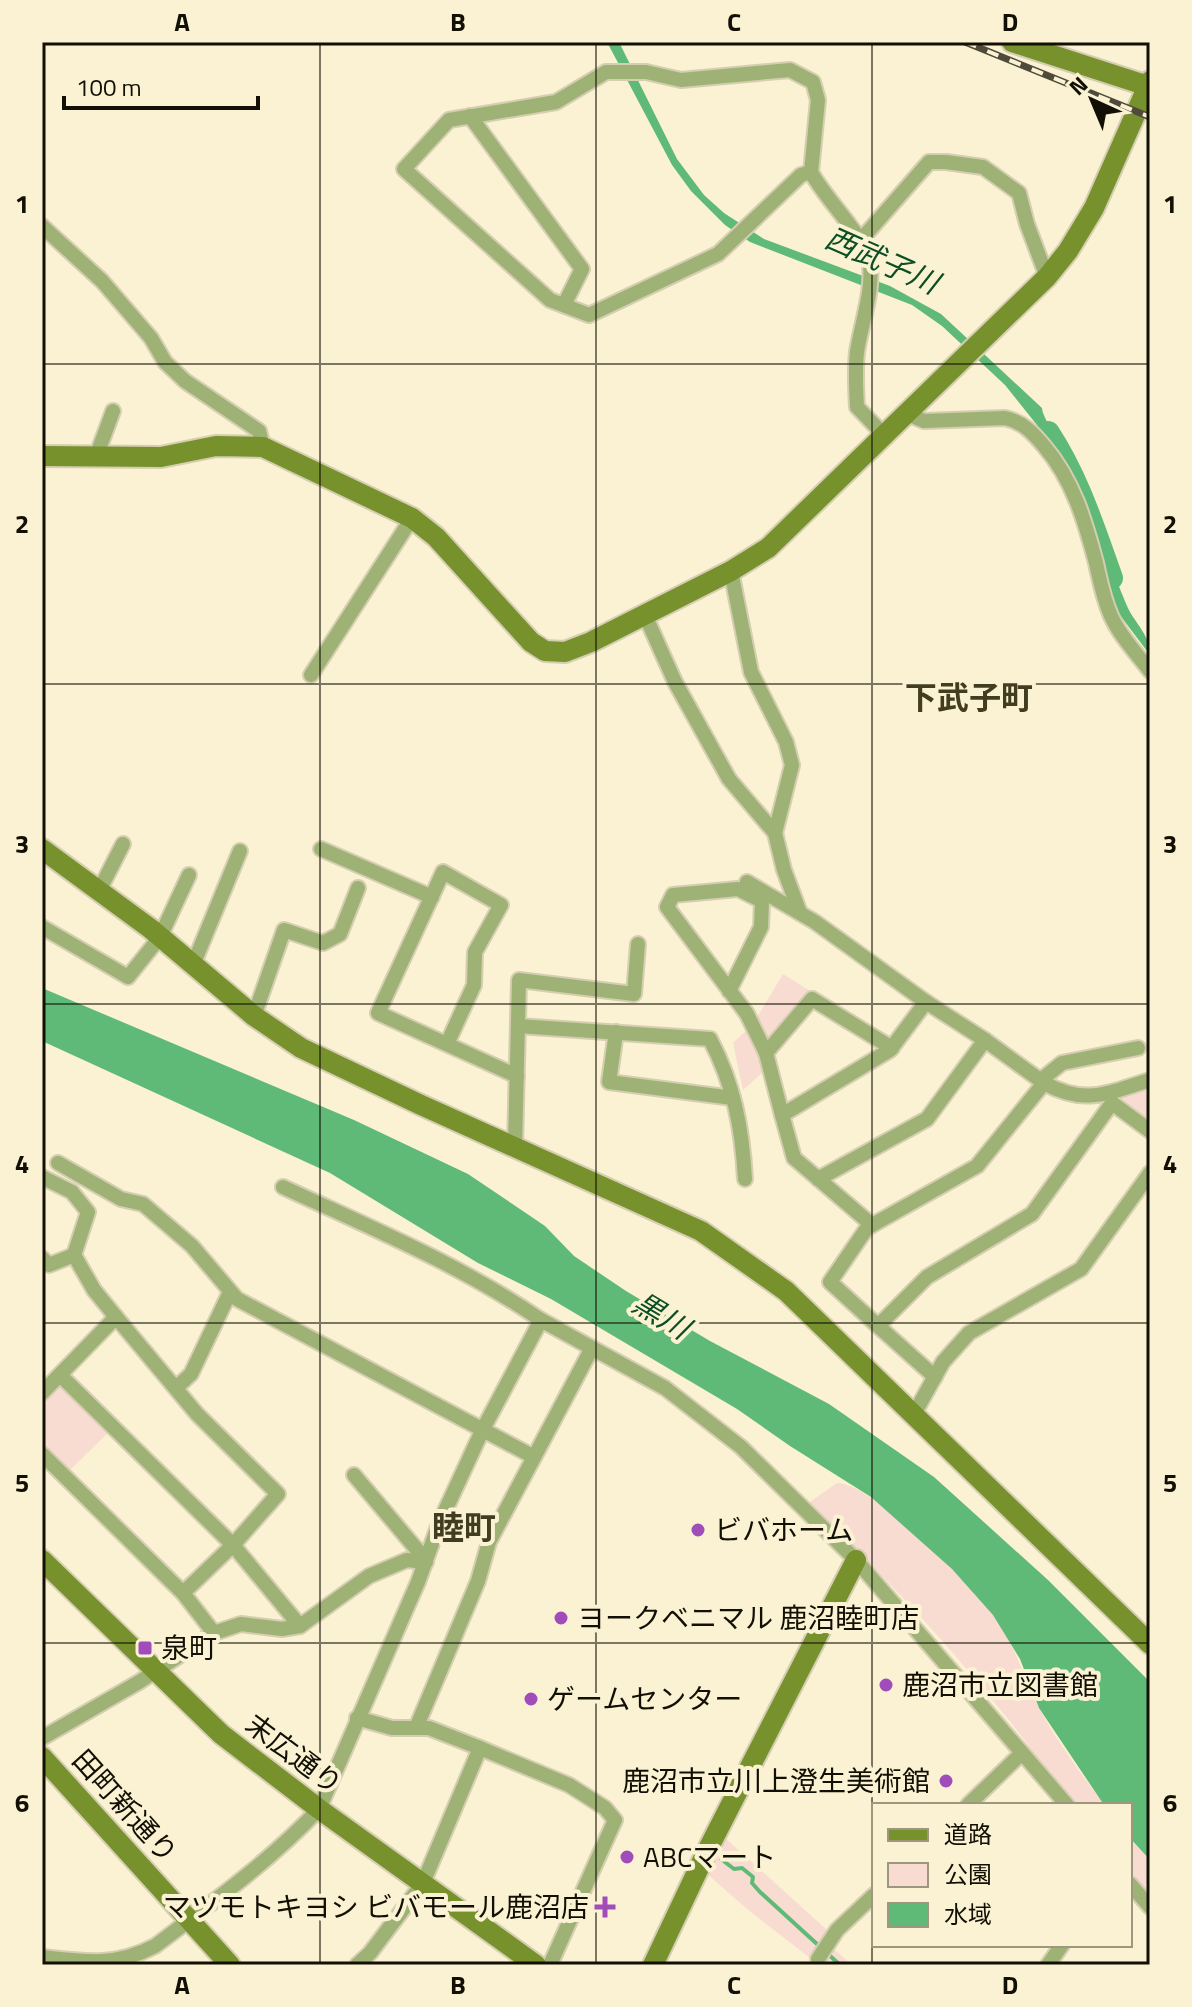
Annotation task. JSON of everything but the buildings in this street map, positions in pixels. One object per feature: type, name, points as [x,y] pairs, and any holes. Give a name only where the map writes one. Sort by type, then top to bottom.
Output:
[{"type":"street","points":[[42,456],[161,457],[216,446],[263,447],[412,518],[436,537],[531,642],[545,651],[565,652],[731,571],[768,548],[1047,277],[1068,251],[1094,208],[1149,84],[1012,42]]},
{"type":"street","points":[[811,172],[801,175],[718,254],[589,315],[550,300],[404,169],[449,120],[556,102],[606,72],[646,72],[681,80],[790,70],[813,82],[818,100],[811,172],[820,189],[860,241],[869,260],[868,296],[855,374],[857,407],[885,436]]},
{"type":"street","points":[[470,116],[582,269],[564,305]]},
{"type":"street","points":[[860,241],[929,162],[983,167],[1019,193],[1047,277]]},
{"type":"street","points":[[42,226],[102,281],[151,338],[165,362],[185,381],[259,431],[263,447]]},
{"type":"street","points":[[96,457],[113,411]]},
{"type":"street","points":[[908,414],[924,421],[1005,418],[1018,421],[1033,433],[1061,469],[1074,492],[1089,539],[1099,586],[1113,619],[1150,671]]},
{"type":"street","points":[[311,675],[412,518]]},
{"type":"street","points":[[731,571],[751,672],[786,742],[792,765],[775,833]]},
{"type":"street","points":[[645,615],[675,682],[729,779],[775,833],[784,870],[800,913]]},
{"type":"street","points":[[99,891],[123,844]]},
{"type":"street","points":[[42,849],[160,937],[254,1016],[301,1048],[701,1231],[786,1291],[1150,1644]]},
{"type":"street","points":[[321,849],[432,897]]},
{"type":"street","points":[[193,965],[240,851]]},
{"type":"street","points":[[447,1044],[474,985],[475,952],[501,905],[443,872],[378,1013],[517,1076]]},
{"type":"street","points":[[42,927],[128,977],[160,937],[189,875]]},
{"type":"street","points":[[747,882],[800,913],[1065,1095],[1090,1097],[1150,1080]]},
{"type":"street","points":[[254,1016],[284,930],[323,943],[340,934],[358,888]]},
{"type":"street","points":[[729,991],[761,927],[762,901],[738,889],[673,895],[667,907],[729,991],[747,1014],[766,1053],[794,1158],[872,1225]]},
{"type":"street","points":[[515,1146],[519,980],[634,994],[638,944]]},
{"type":"street","points":[[766,1053],[812,999],[892,1048]]},
{"type":"street","points":[[782,1115],[892,1048],[926,1002]]},
{"type":"street","points":[[518,1026],[710,1039],[725,1069],[742,1129],[745,1179]]},
{"type":"street","points":[[616,1032],[609,1082],[733,1098]]},
{"type":"street","points":[[818,1179],[927,1119],[985,1040]]},
{"type":"street","points":[[935,1377],[830,1282],[867,1228],[977,1166],[1042,1082],[1062,1063],[1138,1048]]},
{"type":"street","points":[[878,1326],[927,1277],[1032,1214],[1112,1103],[1150,1131]]},
{"type":"street","points":[[58,1163],[121,1199],[143,1204],[192,1246],[237,1299],[534,1457]]},
{"type":"street","points":[[913,1416],[943,1362],[969,1333],[1081,1269],[1150,1173]]},
{"type":"street","points":[[42,1177],[72,1192],[88,1212],[74,1255],[94,1290],[197,1414],[278,1494],[233,1545],[183,1593]]},
{"type":"street","points":[[283,1187],[433,1256],[498,1290],[541,1320],[665,1388],[741,1447],[856,1560],[1065,1803]]},
{"type":"street","points":[[42,1258],[49,1265],[74,1255]]},
{"type":"street","points":[[176,1388],[191,1374],[230,1292]]},
{"type":"street","points":[[42,1393],[116,1317]]},
{"type":"street","points":[[42,1957],[102,1963],[155,1946],[297,1832],[319,1809],[422,1561],[482,1431],[541,1320]]},
{"type":"street","points":[[416,1728],[478,1581],[489,1542],[592,1348]]},
{"type":"street","points":[[60,1375],[233,1545],[300,1626]]},
{"type":"street","points":[[42,1454],[183,1593],[214,1633]]},
{"type":"street","points":[[354,1475],[419,1552],[422,1561]]},
{"type":"street","name":"末広通り","points":[[42,1560],[221,1734],[319,1809],[536,1965]]},
{"type":"street","points":[[42,1738],[214,1633],[241,1624],[282,1629],[300,1626],[369,1576],[407,1560],[422,1561]]},
{"type":"street","points":[[653,1965],[705,1855],[856,1560]]},
{"type":"street","points":[[357,1718],[392,1728],[429,1728],[480,1748],[569,1785],[605,1808],[615,1820],[550,1965]]},
{"type":"street","points":[[357,1965],[370,1953],[423,1883],[480,1748]]},
{"type":"street","points":[[970,1803],[1022,1753]]},
{"type":"street","name":"田町新通り","points":[[42,1757],[230,1965]]},
{"type":"street","points":[[1132,1886],[1150,1907]]},
{"type":"street","points":[[818,1959],[837,1930],[872,1897]]},
{"type":"street","points":[[1048,1965],[1061,1947]]},
{"type":"green space","points":[[783,974],[810,991],[778,1036],[765,1037],[756,1019]]},
{"type":"green space","points":[[749,1028],[764,1071],[743,1090],[733,1043]]},
{"type":"green space","points":[[1150,1087],[1150,1123],[1116,1096]]},
{"type":"green space","points":[[56,1388],[65,1388],[110,1431],[69,1471],[42,1445],[42,1401]]},
{"type":"green space","points":[[837,1483],[853,1487],[896,1517],[944,1560],[994,1615],[1008,1637],[1046,1721],[1103,1803],[1071,1803],[1009,1720],[954,1654],[883,1577],[807,1504]]},
{"type":"green space","points":[[724,1837],[827,1930],[826,1942],[852,1965],[819,1965],[706,1873]]},
{"type":"green space","points":[[1132,1840],[1150,1860],[1150,1901],[1132,1880]]},
{"type":"water","points":[[607,42],[619,42],[677,159],[704,195],[724,213],[764,239],[890,286],[941,314],[1042,408],[1048,424],[1091,493],[1115,577],[1127,606],[1148,641],[1150,655],[1119,614],[1110,592],[1089,507],[1068,464],[1005,385],[942,326],[912,305],[750,242],[725,225],[691,191],[672,165]]},
{"type":"water","name":"黒川","points":[[42,988],[354,1120],[468,1174],[545,1226],[574,1256],[626,1291],[710,1341],[829,1404],[934,1477],[1048,1580],[1150,1682],[1150,1860],[1132,1840],[1132,1803],[1103,1803],[1039,1708],[1020,1659],[993,1615],[952,1569],[871,1497],[737,1409],[551,1299],[478,1263],[330,1173],[42,1041]]},
{"type":"waterway","name":"西武子川","points":[[1048,433],[1076,485],[1111,578]]},
{"type":"waterway","points":[[721,1859],[734,1869],[742,1868],[753,1877],[752,1883],[760,1892],[840,1965]]},
{"type":"railway","points":[[965,42],[1150,117]]},
{"type":"place","name":"ビバホーム","points":[[698,1530]]},
{"type":"place","name":"ヨークベニマル 鹿沼睦町店","points":[[561,1618]]},
{"type":"place","name":"泉町","points":[[145,1648]]},
{"type":"place","name":"鹿沼市立図書館","points":[[886,1685]]},
{"type":"place","name":"ゲームセンター","points":[[531,1699]]},
{"type":"place","name":"鹿沼市立川上澄生美術館","points":[[946,1781]]},
{"type":"place","name":"ABCマート","points":[[627,1857]]},
{"type":"place","name":"マツモトキヨシ ビバモール鹿沼店","points":[[605,1907]]},
{"type":"district","name":"下武子町","points":[[969,698]]},
{"type":"district","name":"睦町","points":[[464,1528]]}]
